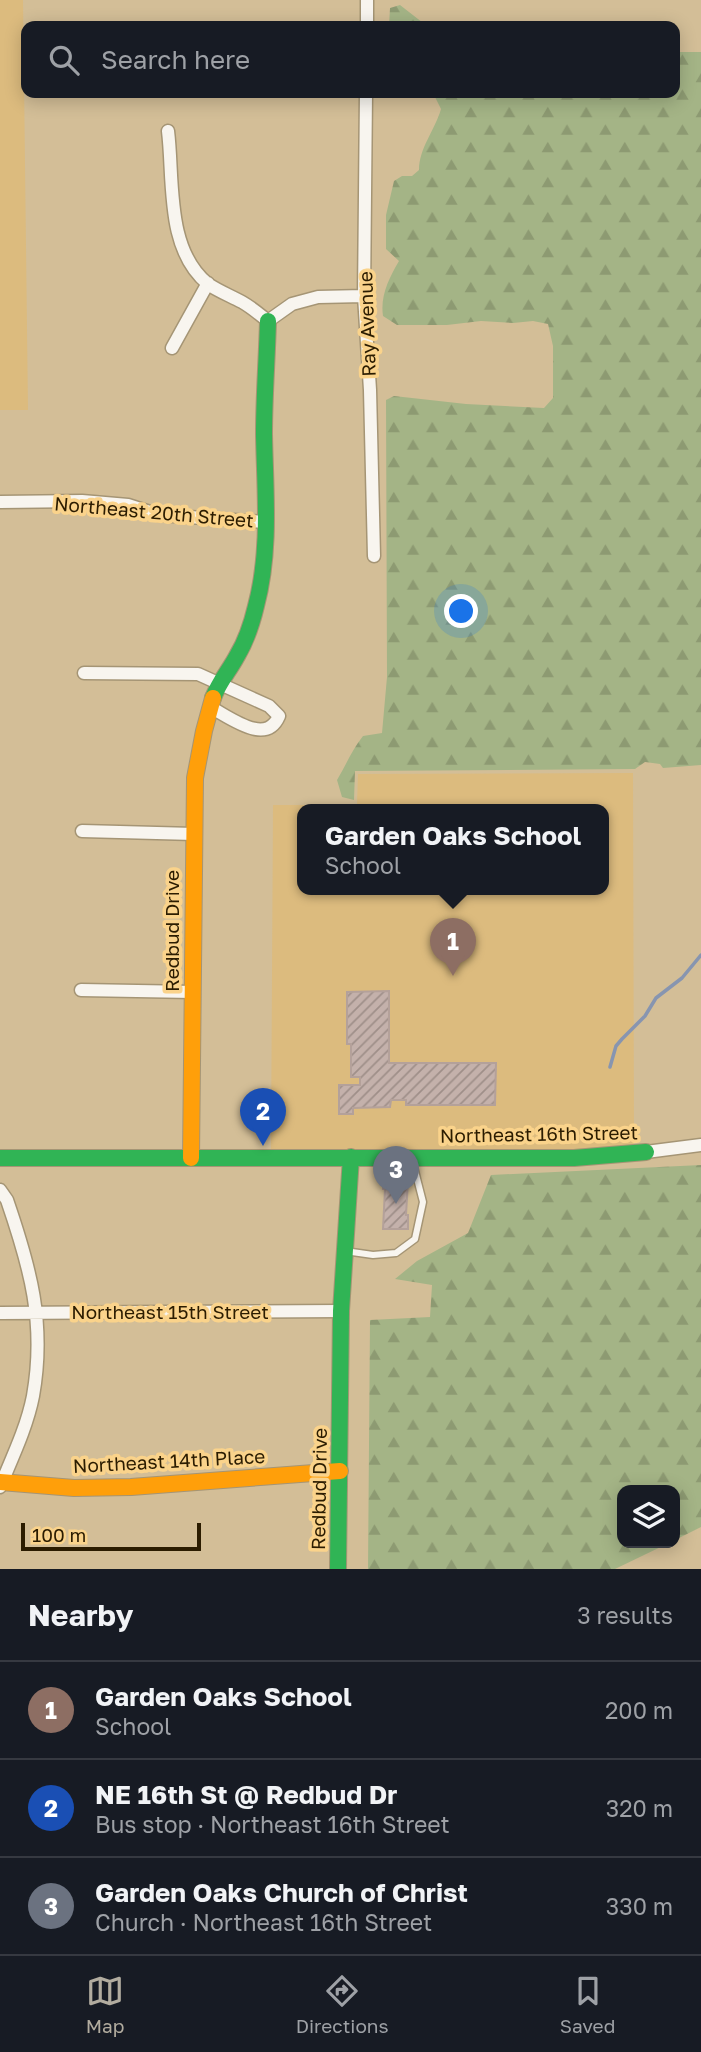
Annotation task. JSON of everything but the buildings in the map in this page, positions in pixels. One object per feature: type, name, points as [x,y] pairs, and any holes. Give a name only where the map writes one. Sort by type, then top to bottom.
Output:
[{"type":"street","points":[[367,0],[367,21]]},
{"type":"street","name":"Ray Avenue","points":[[366,98],[364,296],[370,390],[374,556]]},
{"type":"street","points":[[168,131],[172,161],[172,201],[179,236],[190,261],[208,283],[246,304],[268,321],[292,304],[318,297],[364,296]]},
{"type":"street","points":[[172,348],[208,283]]},
{"type":"street","name":"Redbud Drive","points":[[191,1158],[194,834],[198,757],[201,736],[219,682],[236,659],[257,603],[265,522],[264,410],[268,321]]},
{"type":"street","name":"Northeast 20th Street","points":[[0,502],[82,501],[128,506],[159,515],[265,522]]},
{"type":"street","points":[[84,673],[198,674],[270,706],[279,716],[275,725],[265,731],[248,728],[210,707]]},
{"type":"street","points":[[82,831],[194,834]]},
{"type":"street","points":[[81,990],[193,992]]},
{"type":"street","name":"Northeast 16th Street","points":[[0,1158],[574,1158],[701,1145]]},
{"type":"street","name":"Redbud Drive","points":[[338,1569],[341,1311],[351,1157]]},
{"type":"street","points":[[0,1190],[7,1200],[33,1284],[38,1346],[33,1397],[1,1484]]},
{"type":"street","name":"Northeast 15th Street","points":[[0,1313],[341,1311]]},
{"type":"street","name":"Northeast 14th Place","points":[[1,1484],[131,1488],[340,1471]]},
{"type":"lane","points":[[345,1251],[373,1255],[396,1253],[415,1240],[423,1202],[412,1157]]},
{"type":"shaded area","points":[[0,0],[23,0],[21,98],[24,98],[28,410],[0,410]]},
{"type":"shaded area","points":[[633,773],[634,1147],[549,1150],[271,1149],[273,805],[297,805],[297,895],[609,895],[609,804],[357,804],[358,774]]},
{"type":"green space","points":[[400,5],[421,21],[389,21],[390,8]]},
{"type":"green space","points":[[680,52],[701,52],[701,765],[663,768],[660,764],[645,762],[635,769],[355,771],[354,800],[342,797],[337,780],[356,747],[363,736],[382,733],[387,677],[386,400],[394,396],[466,404],[544,408],[553,398],[553,346],[548,324],[533,321],[481,321],[447,325],[397,325],[383,316],[384,294],[399,261],[386,249],[386,215],[394,181],[402,176],[412,176],[419,170],[424,147],[441,109],[436,98],[680,98]]},
{"type":"green space","points":[[701,1165],[701,1527],[680,1538],[680,1485],[617,1485],[617,1548],[659,1548],[615,1569],[368,1569],[370,1320],[430,1317],[432,1285],[395,1279],[417,1261],[468,1233],[491,1175]]},
{"type":"waterway","points":[[610,1067],[616,1046],[645,1016],[656,998],[682,978],[701,955]]},
{"type":"traffic: fast","points":[[213,698],[246,638],[261,585],[266,520],[264,420],[268,321]]},
{"type":"traffic: fast","points":[[0,1158],[574,1158],[646,1152]]},
{"type":"traffic: fast","points":[[338,1569],[341,1311],[351,1157]]},
{"type":"traffic: slow","points":[[191,1158],[195,778],[213,698]]},
{"type":"traffic: slow","points":[[0,1482],[74,1488],[131,1487],[340,1471]]},
{"type":"place","name":"Garden Oaks School","points":[[453,976]]},
{"type":"place","name":"NE 16th St @ Redbud Dr","points":[[263,1146]]},
{"type":"place","name":"Garden Oaks Church of Christ","points":[[396,1204]]}]
